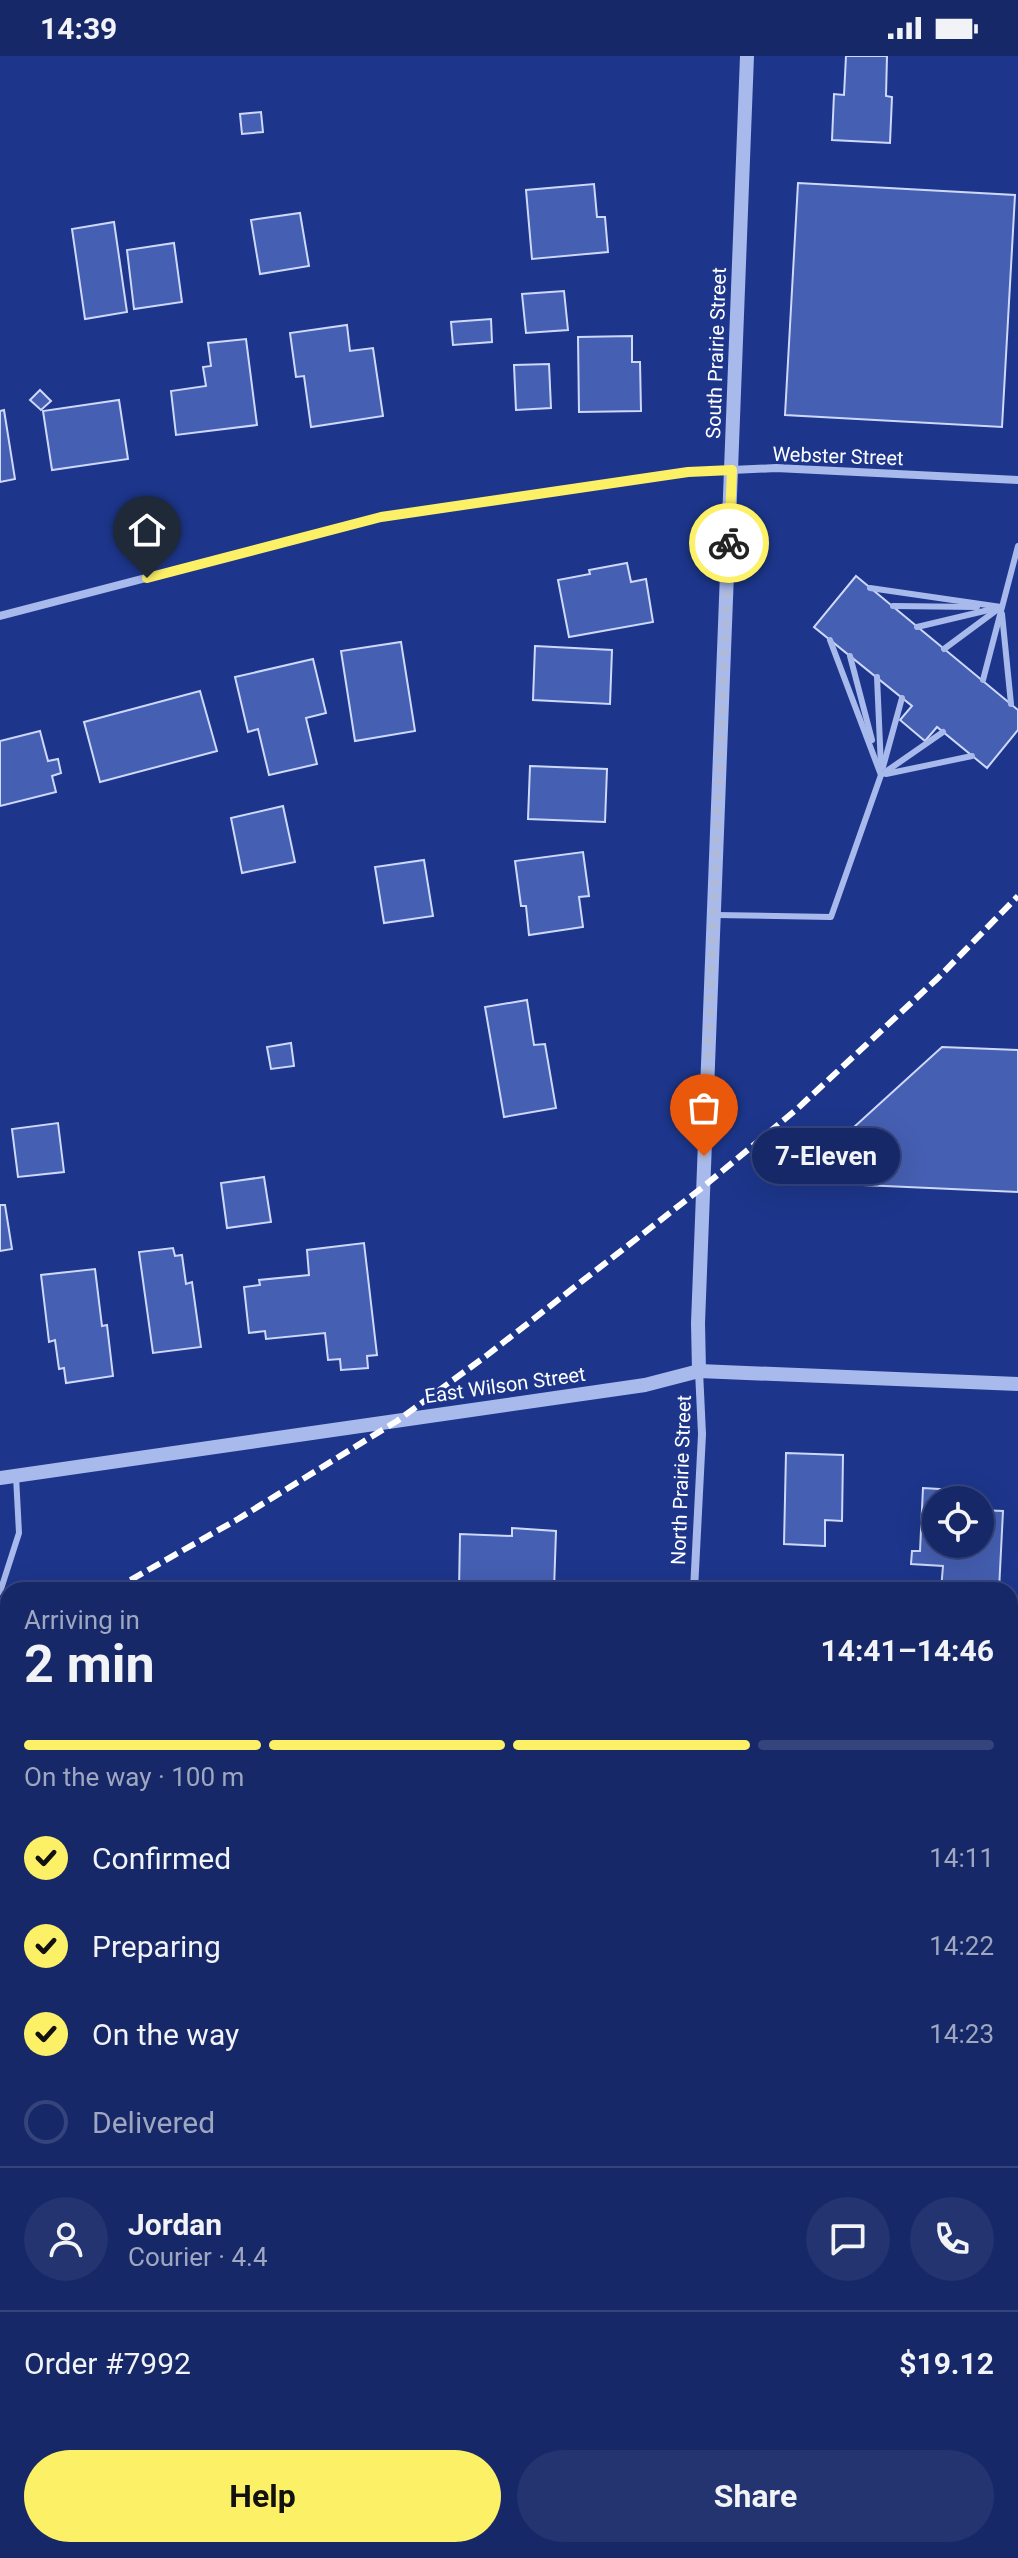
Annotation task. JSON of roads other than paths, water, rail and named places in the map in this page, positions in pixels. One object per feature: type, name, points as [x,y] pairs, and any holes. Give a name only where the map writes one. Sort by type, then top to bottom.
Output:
[{"type":"street","name":"South Prairie Street","points":[[699,1371],[698,1323],[747,56]]},
{"type":"street","name":"Webster Street","points":[[0,616],[381,517],[688,472],[776,468],[1018,480]]},
{"type":"street","name":"East Wilson Street","points":[[0,1478],[645,1385],[699,1371],[1018,1384]]},
{"type":"street","name":"North Prairie Street","points":[[694,1582],[702,1434],[699,1371]]},
{"type":"lane","points":[[983,680],[1018,546]]},
{"type":"lane","points":[[870,588],[1001,607]]},
{"type":"lane","points":[[893,606],[1001,607]]},
{"type":"lane","points":[[917,627],[1001,607]]},
{"type":"lane","points":[[944,649],[1001,607]]},
{"type":"lane","points":[[1001,607],[1011,704]]},
{"type":"lane","points":[[830,640],[881,775]]},
{"type":"lane","points":[[850,656],[881,775]]},
{"type":"lane","points":[[877,677],[881,775]]},
{"type":"lane","points":[[714,915],[831,917],[881,775],[902,698]]},
{"type":"lane","points":[[881,775],[943,732]]},
{"type":"lane","points":[[881,775],[972,756]]},
{"type":"lane","points":[[3,1582],[19,1533],[16,1476]]},
{"type":"railway","points":[[127,1582],[238,1519],[397,1421],[486,1356],[703,1187],[797,1109],[938,978],[1018,896]]},
{"type":"place","name":"7-Eleven","points":[[704,1156]]}]
